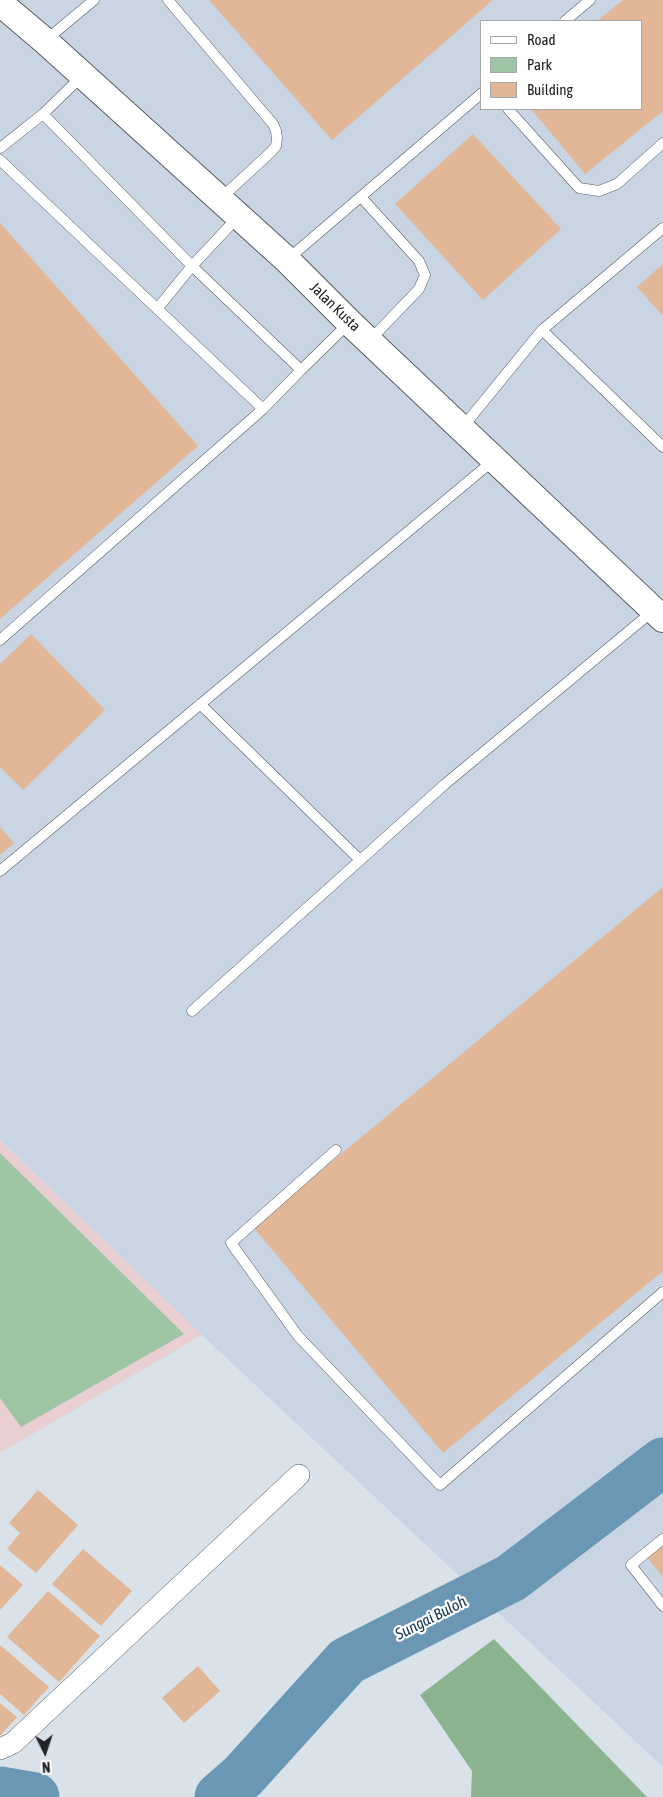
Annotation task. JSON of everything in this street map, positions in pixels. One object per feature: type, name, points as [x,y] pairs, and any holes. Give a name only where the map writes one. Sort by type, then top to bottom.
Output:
[{"type":"street","name":"Jalan Kusta","points":[[0,3],[45,41],[287,260],[350,323],[659,615]]},
{"type":"street","points":[[0,1749],[13,1743],[299,1475]]},
{"type":"lane","points":[[45,41],[94,0]]},
{"type":"lane","points":[[157,309],[192,266],[228,208],[276,146],[277,138],[273,124],[168,0]]},
{"type":"lane","points":[[566,20],[590,0]]},
{"type":"lane","points":[[0,148],[43,114],[83,76]]},
{"type":"lane","points":[[287,260],[480,95]]},
{"type":"lane","points":[[509,110],[579,188],[599,191],[617,184],[663,143]]},
{"type":"lane","points":[[43,114],[192,266],[301,370]]},
{"type":"lane","points":[[0,160],[263,408]]},
{"type":"lane","points":[[361,196],[419,261],[425,275],[419,289],[369,340]]},
{"type":"lane","points":[[462,429],[542,330],[663,228]]},
{"type":"lane","points":[[0,640],[263,408],[350,323]]},
{"type":"lane","points":[[542,330],[663,448]]},
{"type":"lane","points":[[0,871],[494,460]]},
{"type":"lane","points":[[192,1011],[444,785],[659,615]]},
{"type":"lane","points":[[200,704],[360,860]]},
{"type":"lane","points":[[336,1150],[231,1243],[298,1336],[440,1485],[663,1292]]},
{"type":"lane","points":[[663,1539],[631,1564],[663,1606]]},
{"type":"shaded area","points":[[0,0],[663,0],[663,1767],[202,1335],[0,1140]]},
{"type":"shaded area","points":[[0,1140],[202,1335],[0,1453]]},
{"type":"green space","points":[[0,1153],[184,1334],[21,1427],[0,1398]]},
{"type":"green space","points":[[494,1639],[647,1797],[471,1797],[472,1771],[420,1695]]},
{"type":"building","points":[[209,0],[493,0],[332,140]]},
{"type":"building","points":[[623,0],[663,0],[663,111],[585,174],[532,110],[643,110],[643,20],[598,20]]},
{"type":"building","points":[[473,134],[561,229],[483,300],[395,204]]},
{"type":"building","points":[[0,223],[198,446],[0,619]]},
{"type":"building","points":[[663,264],[663,316],[637,287]]},
{"type":"building","points":[[31,634],[105,710],[23,790],[0,767],[0,664]]},
{"type":"building","points":[[0,827],[14,843],[0,855]]},
{"type":"building","points":[[663,887],[663,1271],[443,1453],[253,1227]]},
{"type":"building","points":[[38,1490],[78,1525],[36,1573],[7,1549],[20,1533],[9,1523]]},
{"type":"building","points":[[663,1543],[663,1577],[646,1556]]},
{"type":"building","points":[[83,1549],[132,1591],[101,1626],[52,1584]]},
{"type":"building","points":[[0,1565],[23,1585],[0,1610]]},
{"type":"building","points":[[48,1591],[100,1636],[59,1682],[7,1637]]},
{"type":"building","points":[[0,1645],[49,1687],[24,1715],[0,1694]]},
{"type":"building","points":[[198,1666],[220,1691],[184,1723],[162,1698]]},
{"type":"building","points":[[0,1703],[17,1717],[0,1736]]},
{"type":"waterway","name":"Sungai Buloh","points":[[219,1797],[243,1776],[347,1661],[511,1578],[663,1462]]},
{"type":"waterway","name":"Sungai Buloh","points":[[0,1791],[35,1797]]}]
